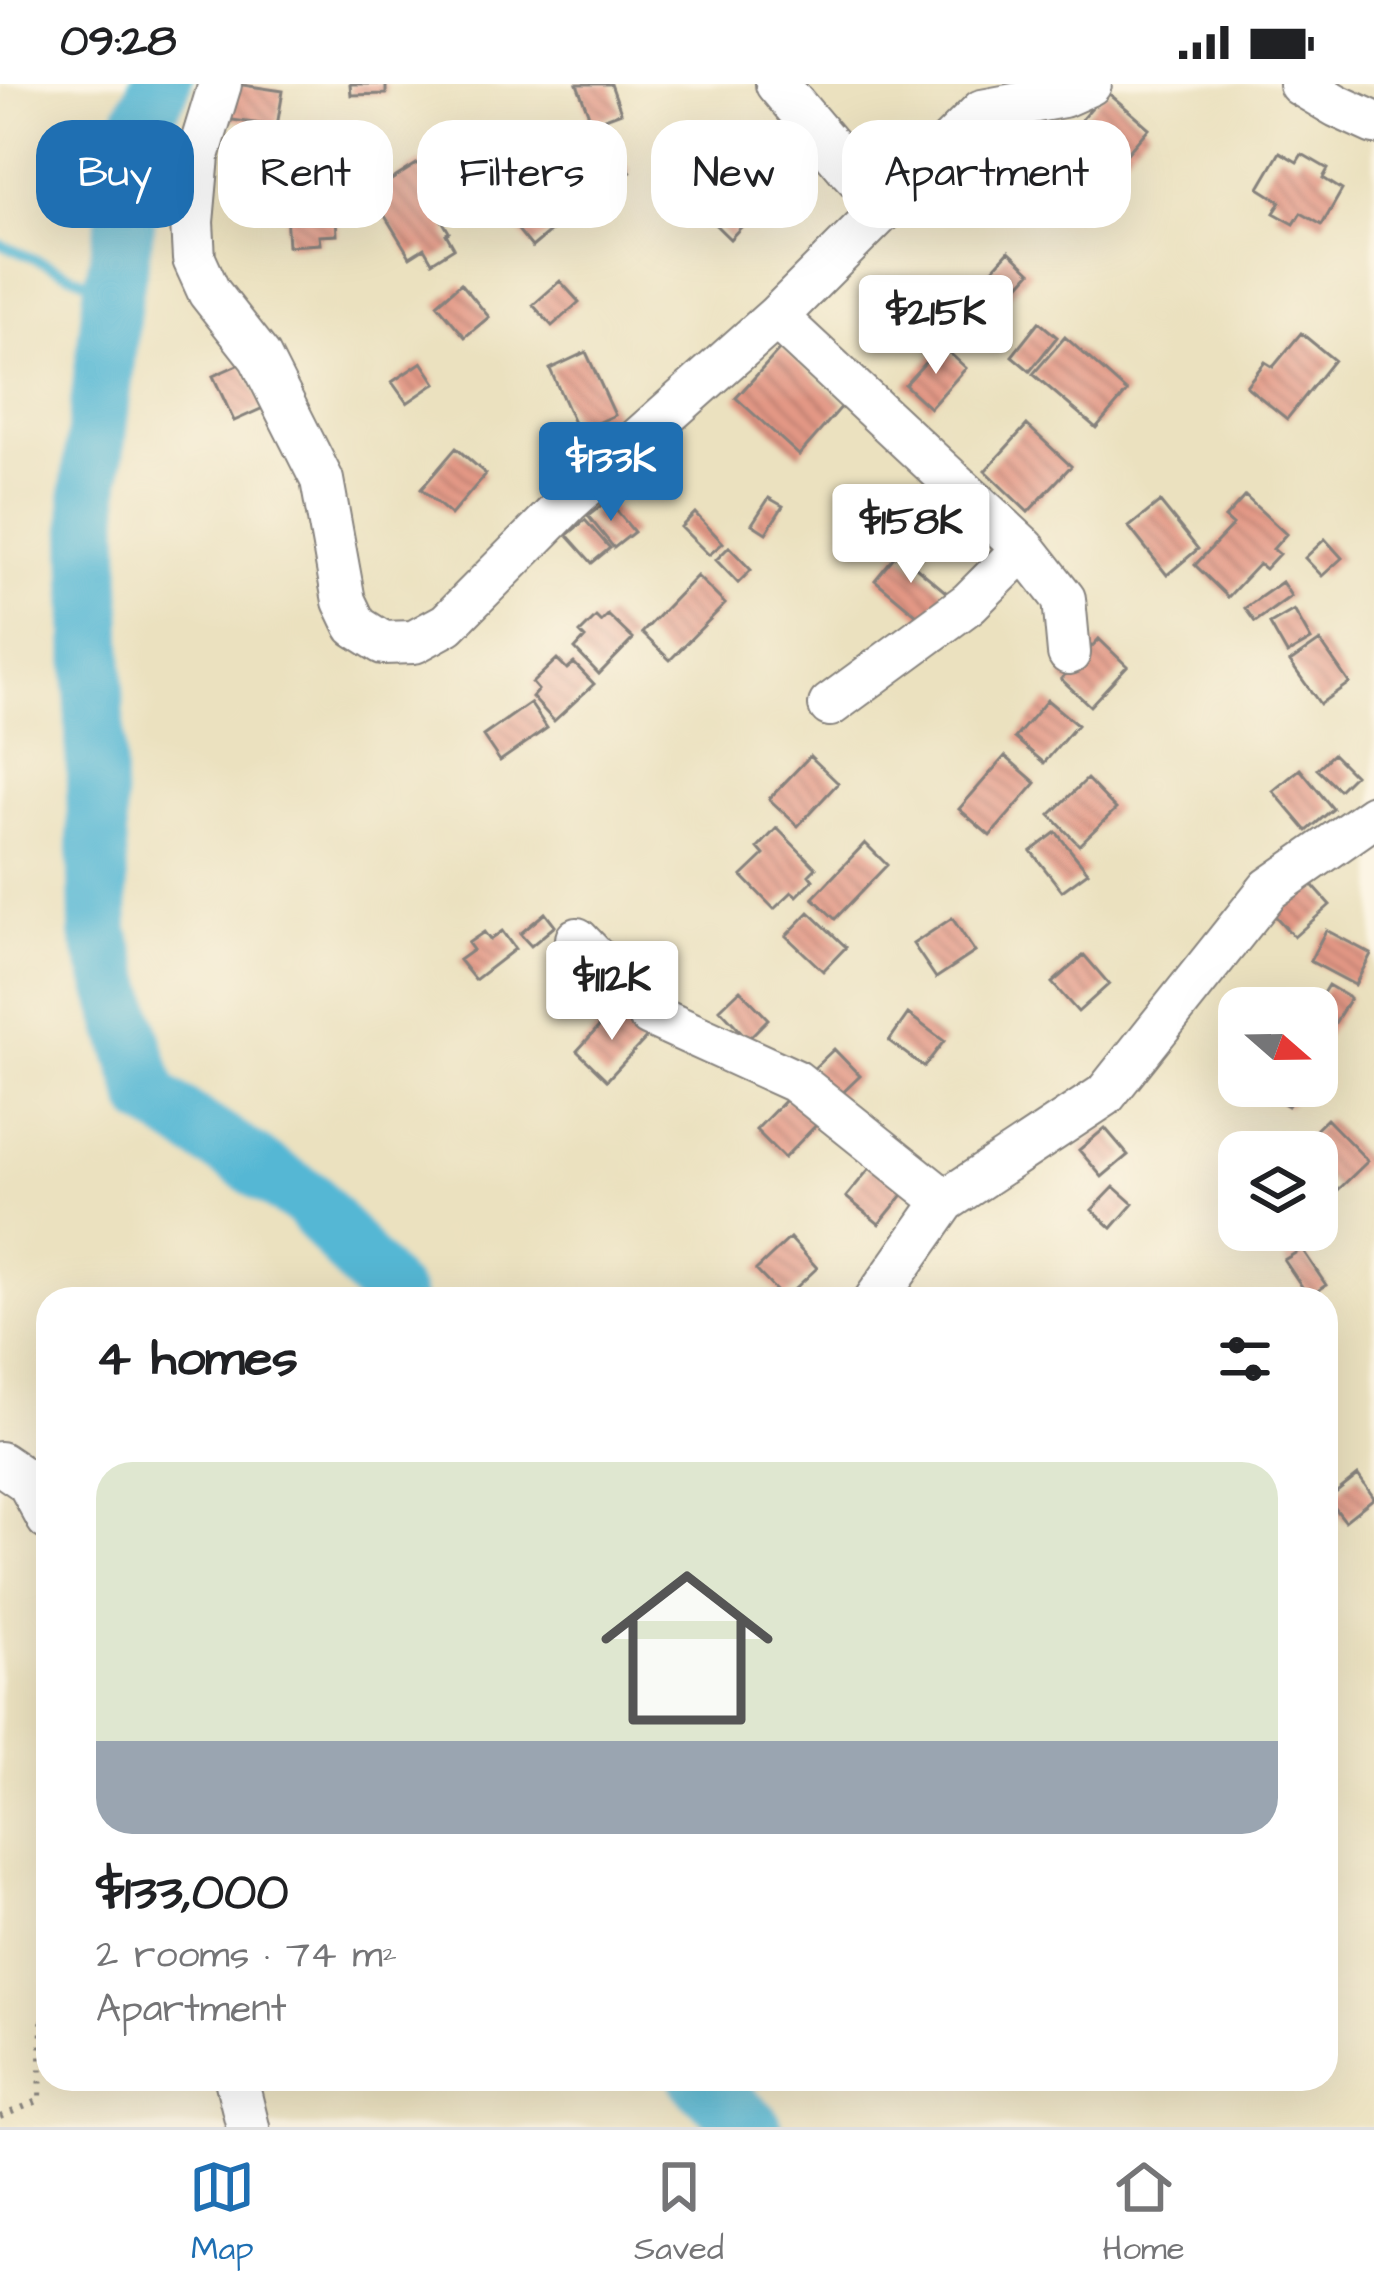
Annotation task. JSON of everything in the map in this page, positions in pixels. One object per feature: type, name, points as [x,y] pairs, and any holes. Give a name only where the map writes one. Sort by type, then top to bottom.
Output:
[{"type":"street","points":[[220,84],[198,156],[194,259],[209,292],[260,357],[322,480],[344,601],[356,626],[382,643],[414,642],[447,624],[568,501],[776,316],[865,228]]},
{"type":"street","points":[[777,84],[842,161]]},
{"type":"street","points":[[972,120],[982,110],[1063,96],[1090,84]]},
{"type":"street","points":[[1300,84],[1374,123]]},
{"type":"street","points":[[776,316],[1024,548],[1064,599],[1069,653]]},
{"type":"street","points":[[830,705],[969,603],[1024,548]]},
{"type":"street","points":[[885,1287],[946,1201],[1105,1095],[1269,889],[1374,816]]},
{"type":"street","points":[[577,939],[650,1015],[795,1081],[946,1201]]},
{"type":"street","points":[[0,1463],[28,1482],[36,1497]]},
{"type":"street","points":[[239,2091],[248,2127]]},
{"type":"path","points":[[0,2117],[40,2100],[40,2091]]},
{"type":"building","points":[[236,84],[283,91],[278,120],[225,119]]},
{"type":"building","points":[[350,84],[386,84],[386,94],[351,95]]},
{"type":"building","points":[[577,84],[611,84],[621,112],[591,120]]},
{"type":"building","points":[[1106,91],[1149,128],[1131,149],[1131,120],[1081,120]]},
{"type":"building","points":[[1280,152],[1297,162],[1302,154],[1328,169],[1323,178],[1342,190],[1322,225],[1301,213],[1294,224],[1274,213],[1281,202],[1259,188]]},
{"type":"building","points":[[417,164],[417,228],[447,228],[454,248],[432,262],[424,248],[410,257],[392,228],[393,179]]},
{"type":"building","points":[[287,228],[337,228],[337,235],[319,236],[320,244],[288,246]]},
{"type":"building","points":[[516,228],[555,228],[532,247]]},
{"type":"building","points":[[719,228],[740,228],[730,239]]},
{"type":"building","points":[[1009,251],[1031,272],[1005,301],[983,280]]},
{"type":"building","points":[[560,281],[579,302],[552,326],[533,305]]},
{"type":"building","points":[[461,283],[489,317],[465,337],[437,304]]},
{"type":"building","points":[[1039,322],[1057,337],[1030,371],[1012,356]]},
{"type":"building","points":[[1301,333],[1334,360],[1287,419],[1246,386],[1265,362],[1273,367]]},
{"type":"building","points":[[1065,337],[1127,392],[1096,428],[1033,374]]},
{"type":"building","points":[[941,345],[966,368],[930,408],[905,385]]},
{"type":"building","points":[[781,348],[844,404],[799,455],[736,398]]},
{"type":"building","points":[[586,352],[615,415],[578,432],[550,369]]},
{"type":"building","points":[[422,362],[436,383],[407,403],[392,382]]},
{"type":"building","points":[[242,363],[263,408],[234,421],[213,376]]},
{"type":"building","points":[[1027,425],[1071,466],[1028,512],[985,471]]},
{"type":"building","points":[[456,448],[486,474],[451,515],[421,489]]},
{"type":"building","points":[[1245,496],[1286,534],[1273,549],[1279,554],[1265,569],[1259,564],[1228,597],[1195,565],[1233,525],[1225,518]]},
{"type":"building","points":[[769,498],[783,506],[766,533],[752,524]]},
{"type":"building","points":[[608,500],[634,532],[614,548],[588,516]]},
{"type":"building","points":[[1160,502],[1198,549],[1167,575],[1129,527]]},
{"type":"building","points":[[695,513],[723,543],[709,555],[681,527]]},
{"type":"building","points":[[585,520],[610,548],[592,563],[567,535]]},
{"type":"building","points":[[1325,539],[1342,558],[1322,576],[1305,558]]},
{"type":"building","points":[[729,547],[751,570],[738,583],[716,560]]},
{"type":"building","points":[[898,552],[947,593],[924,621],[875,580]]},
{"type":"building","points":[[697,576],[725,604],[670,660],[642,633]]},
{"type":"building","points":[[1282,582],[1291,596],[1255,622],[1245,608]]},
{"type":"building","points":[[1294,610],[1311,640],[1287,654],[1270,624]]},
{"type":"building","points":[[608,615],[633,639],[599,674],[575,649],[585,638],[580,633],[596,617],[601,622]]},
{"type":"building","points":[[1099,639],[1127,666],[1090,706],[1061,679]]},
{"type":"building","points":[[1320,641],[1349,683],[1320,704],[1290,662]]},
{"type":"building","points":[[557,659],[567,669],[574,663],[594,684],[554,721],[532,697],[538,690],[532,683]]},
{"type":"building","points":[[1047,700],[1077,725],[1044,763],[1015,738]]},
{"type":"building","points":[[530,703],[547,728],[500,761],[483,736]]},
{"type":"building","points":[[1333,754],[1354,775],[1339,790],[1317,769]]},
{"type":"building","points":[[810,756],[838,783],[798,826],[769,799]]},
{"type":"building","points":[[1005,756],[1036,783],[990,836],[959,809]]},
{"type":"building","points":[[1300,769],[1333,809],[1307,831],[1273,791]]},
{"type":"building","points":[[1087,779],[1116,809],[1079,845],[1050,815]]},
{"type":"building","points":[[777,828],[816,868],[809,875],[813,880],[797,896],[792,892],[774,909],[742,876],[764,855],[758,848]]},
{"type":"building","points":[[1056,832],[1088,872],[1062,891],[1031,851]]},
{"type":"building","points":[[865,843],[887,865],[835,919],[813,898]]},
{"type":"building","points":[[1305,877],[1330,905],[1294,937],[1269,909]]},
{"type":"building","points":[[809,912],[846,947],[823,971],[786,936]]},
{"type":"building","points":[[545,913],[555,926],[531,946],[520,934]]},
{"type":"building","points":[[952,918],[975,952],[936,978],[913,944]]},
{"type":"building","points":[[1326,930],[1371,954],[1355,985],[1310,961]]},
{"type":"building","points":[[502,931],[515,949],[475,980],[459,960],[473,950],[468,943],[484,932],[490,940]]},
{"type":"building","points":[[1084,955],[1109,984],[1078,1012],[1052,983]]},
{"type":"building","points":[[740,990],[768,1019],[748,1039],[720,1009]]},
{"type":"building","points":[[1338,991],[1350,998],[1338,1018]]},
{"type":"building","points":[[617,1007],[648,1036],[607,1080],[577,1051]]},
{"type":"building","points":[[908,1014],[944,1041],[924,1067],[889,1041]]},
{"type":"building","points":[[834,1049],[860,1076],[834,1101],[809,1073]]},
{"type":"building","points":[[795,1090],[823,1118],[784,1158],[756,1130]]},
{"type":"building","points":[[1327,1119],[1368,1161],[1338,1190],[1338,1131],[1315,1131]]},
{"type":"building","points":[[1105,1128],[1128,1155],[1102,1177],[1079,1150]]},
{"type":"building","points":[[878,1158],[911,1185],[879,1224],[846,1197]]},
{"type":"building","points":[[1114,1187],[1133,1204],[1112,1228],[1092,1210]]},
{"type":"building","points":[[790,1238],[817,1268],[797,1287],[772,1287],[756,1270]]},
{"type":"building","points":[[1299,1251],[1326,1285],[1302,1287],[1284,1260]]},
{"type":"building","points":[[1358,1475],[1374,1498],[1345,1521],[1338,1512],[1338,1491]]},
{"type":"waterway","points":[[161,84],[143,119],[113,293],[90,490],[99,933],[149,1097],[308,1200],[384,1287]]},
{"type":"waterway","points":[[0,244],[113,293]]},
{"type":"waterway","points":[[712,2091],[752,2127]]}]
